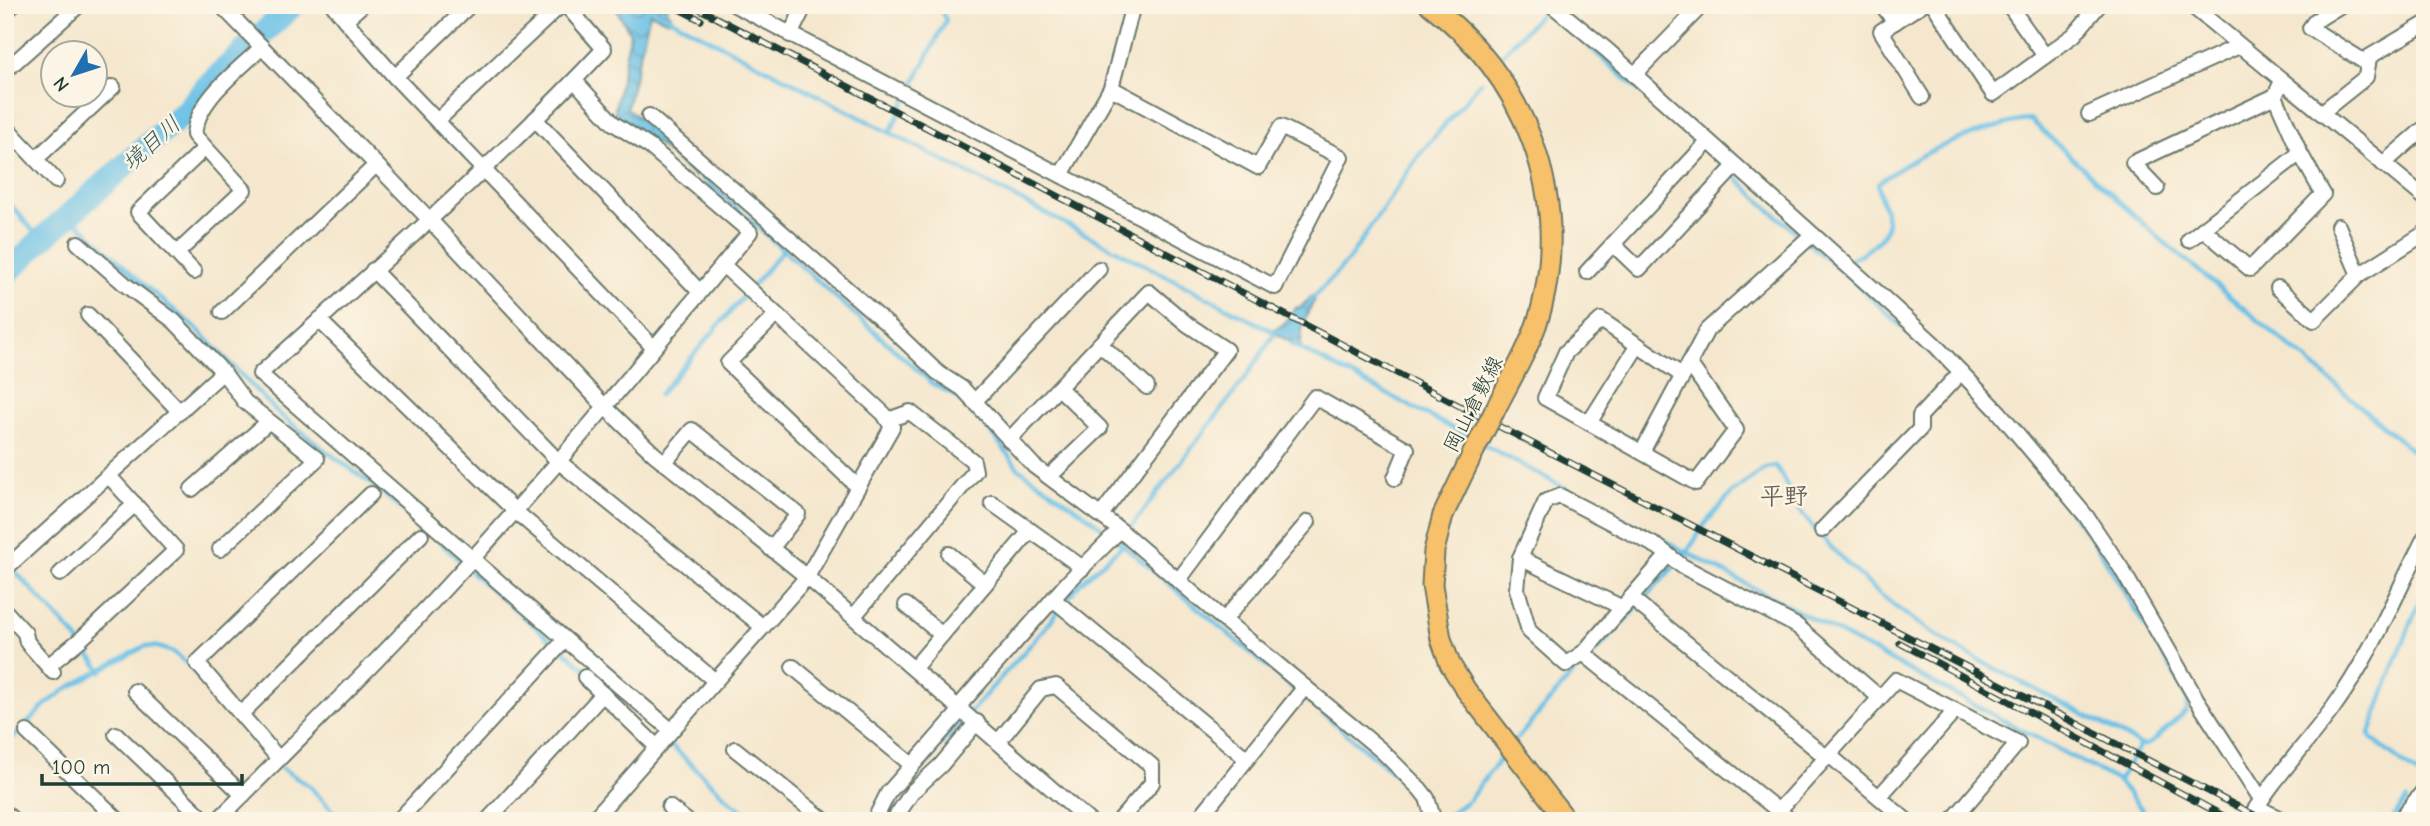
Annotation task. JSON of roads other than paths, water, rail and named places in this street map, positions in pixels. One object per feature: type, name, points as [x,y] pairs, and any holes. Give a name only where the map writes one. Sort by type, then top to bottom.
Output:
[{"type":"main road","name":"岡山倉敷線","points":[[1430,5],[1482,54],[1509,92],[1531,134],[1544,173],[1550,215],[1550,266],[1541,308],[1527,349],[1443,515],[1434,551],[1432,585],[1441,639],[1450,664],[1466,690],[1567,821]]},
{"type":"street","points":[[5,13],[13,5]]},
{"type":"street","points":[[5,71],[79,5]]},
{"type":"street","points":[[221,5],[429,219],[605,408],[664,463],[807,577],[1090,821]]},
{"type":"street","points":[[333,5],[395,78],[654,348]]},
{"type":"street","points":[[345,20],[362,5]]},
{"type":"street","points":[[395,78],[470,5]]},
{"type":"street","points":[[438,120],[563,5],[604,49],[535,119],[260,374],[438,528],[467,564],[561,644],[664,738]]},
{"type":"street","points":[[735,5],[1275,287],[1341,157],[1281,127],[1258,167],[1111,88]]},
{"type":"street","points":[[790,35],[805,5]]},
{"type":"street","points":[[1061,175],[1111,88],[1133,5]]},
{"type":"street","points":[[1552,5],[1634,75],[1705,146],[1808,239],[1844,263],[1934,344],[1958,376],[1999,412],[2086,516],[2121,568],[2259,803],[2284,821]]},
{"type":"street","points":[[1634,75],[1702,5]]},
{"type":"street","points":[[1882,5],[1895,22]]},
{"type":"street","points":[[1921,5],[1881,31],[1922,97]]},
{"type":"street","points":[[1934,5],[1993,94],[2074,35],[2099,5]]},
{"type":"street","points":[[2009,5],[2045,56]]},
{"type":"street","points":[[2190,5],[2425,198]]},
{"type":"street","points":[[2341,5],[2315,20],[2310,28],[2368,64]]},
{"type":"street","points":[[2320,113],[2366,77],[2369,57],[2425,24]]},
{"type":"street","points":[[177,253],[244,190],[194,135],[195,122],[210,98],[258,43]]},
{"type":"street","points":[[2089,114],[2239,46]]},
{"type":"street","points":[[217,821],[467,564],[605,408],[750,232],[650,148],[613,124],[575,80]]},
{"type":"street","points":[[2157,188],[2133,163],[2275,96],[2282,81]]},
{"type":"street","points":[[36,159],[114,87]]},
{"type":"street","points":[[2203,229],[2250,269],[2323,194],[2300,153],[2275,96]]},
{"type":"street","points":[[649,116],[878,316],[936,372],[963,389],[1034,466],[1101,514],[1121,536],[1224,620],[1301,692],[1406,773],[1420,789],[1432,815]]},
{"type":"street","points":[[535,119],[700,292]]},
{"type":"street","points":[[5,126],[56,181]]},
{"type":"street","points":[[2383,164],[2425,130]]},
{"type":"street","points":[[1587,272],[1705,146]]},
{"type":"street","points":[[194,272],[138,212],[205,148]]},
{"type":"street","points":[[2189,240],[2300,153]]},
{"type":"street","points":[[222,312],[376,164]]},
{"type":"street","points":[[1613,244],[1639,269],[1731,170]]},
{"type":"street","points":[[2338,226],[2359,275]]},
{"type":"street","points":[[2278,288],[2314,320],[2359,275],[2425,233]]},
{"type":"street","points":[[1642,453],[1707,330],[1808,239]]},
{"type":"street","points":[[78,243],[127,286],[173,321],[223,372],[245,402],[317,459],[220,549]]},
{"type":"street","points":[[592,821],[807,577],[892,427],[888,420],[723,265]]},
{"type":"street","points":[[974,402],[1100,269]]},
{"type":"street","points":[[373,271],[558,461],[763,627]]},
{"type":"street","points":[[1009,440],[1149,292],[1187,324],[1226,350],[1101,514]]},
{"type":"street","points":[[88,315],[180,412]]},
{"type":"street","points":[[776,315],[728,363],[858,487]]},
{"type":"street","points":[[319,320],[514,511],[715,681]]},
{"type":"street","points":[[1601,320],[1638,345],[1686,370],[1737,430],[1696,483],[1545,398],[1566,352],[1601,320]]},
{"type":"street","points":[[1100,344],[1147,387]]},
{"type":"street","points":[[1589,422],[1638,345]]},
{"type":"street","points":[[8,567],[223,372]]},
{"type":"street","points":[[1822,530],[1920,429],[1920,416],[1958,376]]},
{"type":"street","points":[[1049,477],[1100,428],[1059,388]]},
{"type":"street","points":[[1178,581],[1315,397],[1407,449],[1395,478]]},
{"type":"street","points":[[853,616],[975,471],[973,461],[910,412],[888,420]]},
{"type":"street","points":[[192,489],[268,422]]},
{"type":"street","points":[[664,463],[692,430],[797,514],[771,549]]},
{"type":"street","points":[[5,611],[25,633],[26,642],[51,669],[176,550],[109,476]]},
{"type":"street","points":[[279,760],[197,663],[371,494]]},
{"type":"street","points":[[1674,560],[1588,657],[1566,664],[1529,631],[1517,589],[1520,558],[1546,502],[1560,496],[1658,547],[1674,560],[1797,626],[1879,697]]},
{"type":"street","points":[[992,503],[1083,568]]},
{"type":"street","points":[[60,573],[135,504]]},
{"type":"street","points":[[1224,620],[1308,522]]},
{"type":"street","points":[[914,668],[1030,531]]},
{"type":"street","points":[[241,714],[421,535]]},
{"type":"street","points":[[874,821],[888,793],[912,765],[967,713],[1060,604],[1083,568],[1121,536]]},
{"type":"street","points":[[2248,821],[2347,687],[2368,652],[2425,537]]},
{"type":"street","points":[[950,554],[985,584]]},
{"type":"street","points":[[1520,558],[1633,604],[1907,821]]},
{"type":"street","points":[[1060,604],[1247,759]]},
{"type":"street","points":[[906,605],[942,635]]},
{"type":"street","points":[[398,821],[561,644]]},
{"type":"street","points":[[1588,657],[1776,816],[1791,821]]},
{"type":"street","points":[[793,667],[912,765]]},
{"type":"street","points":[[584,677],[664,738]]},
{"type":"street","points":[[1776,816],[1896,680],[2018,743],[1952,821]]},
{"type":"street","points":[[999,741],[1041,689],[1056,686],[1152,766],[1152,783],[1119,821]]},
{"type":"street","points":[[135,691],[243,795]]},
{"type":"street","points":[[1197,821],[1301,692]]},
{"type":"street","points":[[487,821],[603,694]]},
{"type":"street","points":[[1879,797],[1955,711]]},
{"type":"street","points":[[898,819],[913,790],[941,765],[967,713]]},
{"type":"street","points":[[27,733],[119,821]]},
{"type":"street","points":[[116,734],[206,821]]},
{"type":"street","points":[[735,750],[825,821]]},
{"type":"street","points":[[2399,821],[2425,789]]},
{"type":"street","points":[[669,807],[686,821]]},
{"type":"street","points":[[5,813],[14,821]]},
{"type":"water","points":[[614,5],[668,7],[667,11],[671,15],[668,21],[650,13],[627,108],[701,171],[695,177],[656,143],[614,114],[630,33]]},
{"type":"water","points":[[1312,296],[1315,300],[1304,323],[1301,348],[1269,330],[1282,325],[1297,307],[1300,308]]},
{"type":"waterway","name":"境目川","points":[[5,275],[184,113],[209,84],[293,5]]},
{"type":"waterway","points":[[911,89],[946,20],[938,5]]},
{"type":"waterway","points":[[1541,5],[1558,19]]},
{"type":"waterway","points":[[1503,54],[1545,9]]},
{"type":"waterway","points":[[667,17],[1274,332]]},
{"type":"waterway","points":[[1560,17],[1559,20],[1711,153],[1769,209],[1866,293],[1954,375]]},
{"type":"waterway","points":[[1310,301],[1347,262],[1419,155],[1481,82]]},
{"type":"waterway","points":[[890,133],[905,101]]},
{"type":"waterway","points":[[1846,262],[1872,246],[1886,228],[1887,221],[1878,183],[1904,165],[1945,145],[2004,124],[2031,120],[2158,237],[2425,462]]},
{"type":"waterway","points":[[696,172],[933,384],[954,395],[992,433],[1018,468],[1089,517],[1123,545],[1397,776],[1424,805]]},
{"type":"waterway","points":[[5,198],[41,240]]},
{"type":"waterway","points":[[69,215],[143,284],[199,331],[278,413],[372,484],[435,537],[476,576],[635,711],[731,802],[756,821]]},
{"type":"waterway","points":[[659,395],[784,249]]},
{"type":"waterway","points":[[1128,535],[1131,527],[1244,380],[1275,333]]},
{"type":"waterway","points":[[1293,345],[1475,440]]},
{"type":"waterway","points":[[1482,444],[2118,781]]},
{"type":"waterway","points":[[2028,457],[2095,543],[2179,682]]},
{"type":"waterway","points":[[1517,739],[1575,671],[1600,648],[1688,551],[1705,524],[1732,493],[1765,468],[1775,466],[1798,508],[1811,524],[1840,556],[1886,599],[1955,647],[2140,745]]},
{"type":"waterway","points":[[882,821],[903,787],[1040,634],[1080,583],[1125,543]]},
{"type":"waterway","points":[[11,567],[74,635],[102,671]]},
{"type":"waterway","points":[[2424,780],[2372,739],[2370,733],[2425,588]]},
{"type":"waterway","points":[[5,746],[45,705],[68,688],[145,646],[173,652],[189,665],[262,750]]},
{"type":"waterway","points":[[2154,821],[2118,781],[2140,745],[2152,742],[2186,711],[2188,702],[2183,690]]},
{"type":"waterway","points":[[1442,819],[1468,801],[1500,759]]},
{"type":"waterway","points":[[281,768],[308,785],[343,821]]},
{"type":"waterway","points":[[2390,821],[2407,800]]},
{"type":"waterway","points":[[1436,815],[1444,821]]},
{"type":"railway","points":[[671,5],[701,20]]},
{"type":"railway","points":[[692,5],[1477,415],[2266,821]]},
{"type":"railway","points":[[1900,643],[2233,821]]},
{"type":"district","name":"平野","points":[[1784,496]]}]
